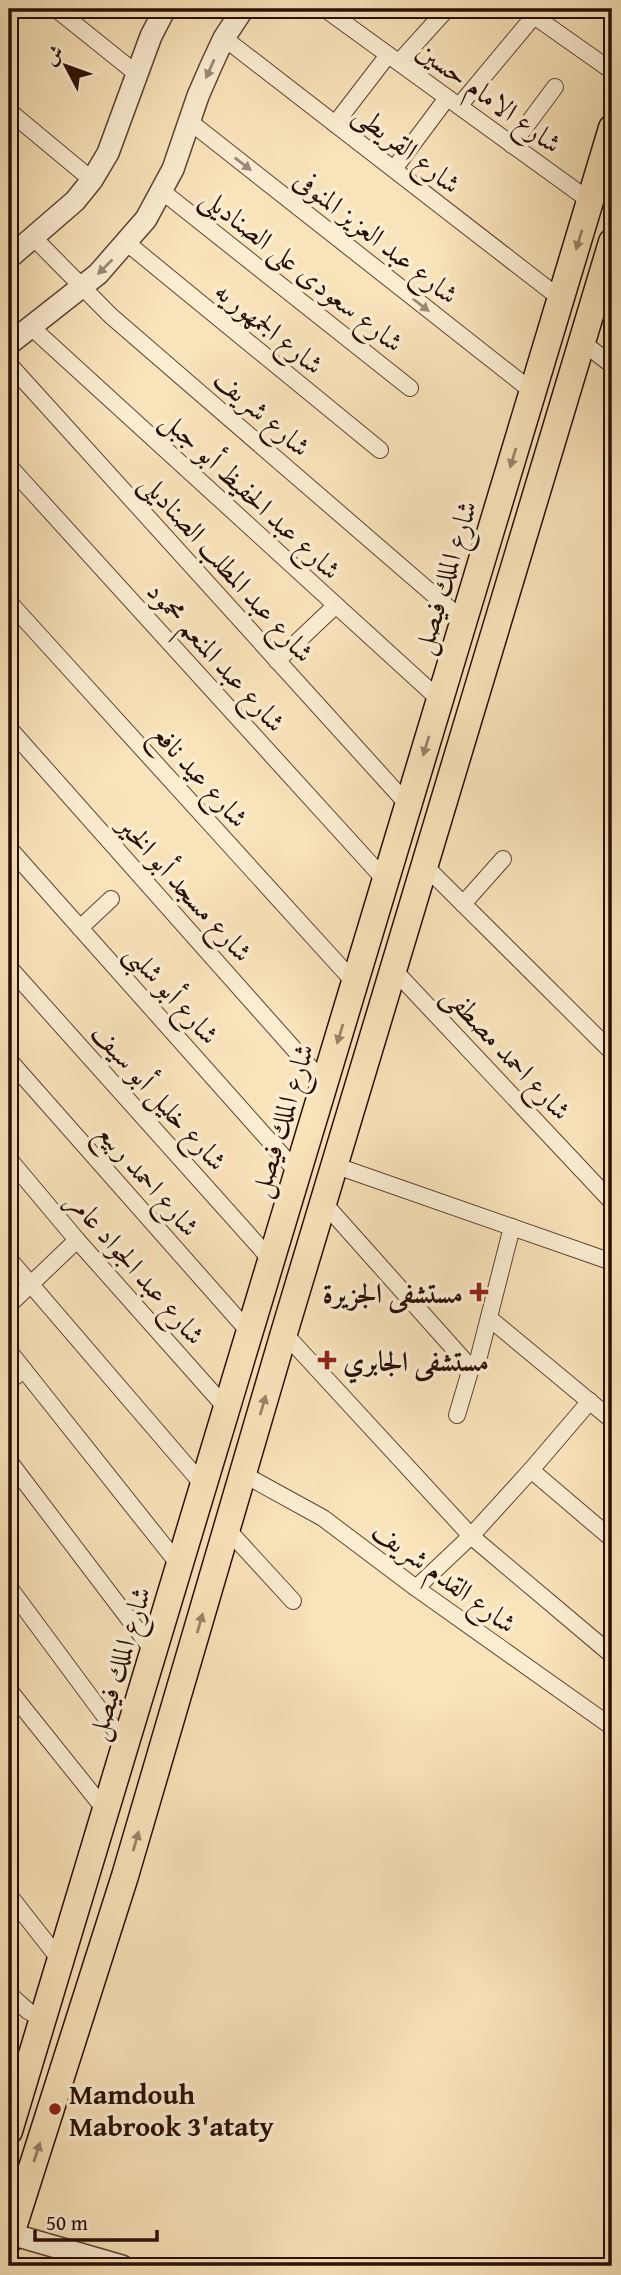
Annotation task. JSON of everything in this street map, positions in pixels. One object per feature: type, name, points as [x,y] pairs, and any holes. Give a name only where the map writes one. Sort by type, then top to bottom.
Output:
[{"type":"main road","name":"شارع الملك فيصل","points":[[9,2131],[612,128]]},
{"type":"main road","points":[[10,2237],[125,1876],[334,1165],[612,242]]},
{"type":"main road","points":[[488,542],[500,551],[514,550],[520,545]]},
{"type":"main road","points":[[472,592],[484,584],[491,584],[502,591],[505,597]]},
{"type":"main road","points":[[89,1862],[106,1878],[119,1879],[125,1876]]},
{"type":"main road","points":[[73,1917],[96,1918],[107,1934]]},
{"type":"street","points":[[56,9],[136,74]]},
{"type":"street","points":[[11,252],[75,201],[93,180],[108,153],[151,36],[165,9]]},
{"type":"street","points":[[9,344],[83,288],[127,243],[146,219],[163,192],[173,169],[198,96],[224,38],[243,9]]},
{"type":"street","name":"شارع الامام حسين","points":[[325,9],[347,15],[394,58],[590,201]]},
{"type":"street","points":[[335,124],[394,58],[447,9]]},
{"type":"street","points":[[394,169],[529,12],[612,71]]},
{"type":"street","name":"شارع القريطى","points":[[224,38],[561,299]]},
{"type":"street","points":[[512,145],[555,87]]},
{"type":"street","points":[[9,111],[93,180]]},
{"type":"street","name":"شارع عبد العزيز المنوفى","points":[[189,121],[533,393]]},
{"type":"street","name":"شارع سعودى على الصناديلى","points":[[163,192],[410,388]]},
{"type":"street","name":"شارع شريف","points":[[33,237],[121,325],[464,621]]},
{"type":"street","name":"شارع الجمهوريه","points":[[127,243],[380,450]]},
{"type":"street","name":"شارع عبد الحفيظ أبو جبل","points":[[30,326],[440,700]]},
{"type":"street","points":[[582,342],[612,365]]},
{"type":"street","name":"شارع عبد المطلب الصناديلى","points":[[9,364],[409,806]]},
{"type":"street","name":"شارع عبد المنعم محمود","points":[[9,467],[386,881]]},
{"type":"street","name":"شارع عيد نافع","points":[[9,602],[355,983]]},
{"type":"street","points":[[277,661],[335,606]]},
{"type":"street","name":"شارع مسجد أبو الخير","points":[[9,728],[325,1084]]},
{"type":"street","name":"شارع أبو شلبى","points":[[9,848],[298,1173]]},
{"type":"street","points":[[463,904],[503,859]]},
{"type":"street","points":[[424,865],[612,1052]]},
{"type":"street","points":[[80,928],[111,899]]},
{"type":"street","name":"شارع خليل أبو سيف","points":[[9,967],[272,1261]]},
{"type":"street","name":"شارع احمد مصطفى","points":[[393,969],[612,1202]]},
{"type":"street","name":"شارع احمد ربيع","points":[[9,1060],[250,1333]]},
{"type":"street","name":"شارع عبد الجواد عامر","points":[[9,1159],[227,1409]]},
{"type":"street","points":[[334,1165],[612,1262]]},
{"type":"street","points":[[323,1202],[471,1368]]},
{"type":"street","points":[[457,1415],[471,1368],[477,1364],[512,1227]]},
{"type":"street","points":[[9,1305],[77,1240]]},
{"type":"street","points":[[9,1259],[204,1486]]},
{"type":"street","points":[[489,1318],[612,1420]]},
{"type":"street","points":[[284,1333],[471,1536],[612,1655]]},
{"type":"street","points":[[9,1351],[180,1566]]},
{"type":"street","points":[[9,1381],[24,1370]]},
{"type":"street","points":[[416,1588],[471,1536],[590,1401]]},
{"type":"street","points":[[9,1461],[154,1651]]},
{"type":"street","points":[[531,1470],[612,1539]]},
{"type":"street","name":"شارع القدم شريف","points":[[243,1475],[323,1518],[416,1588],[612,1727]]},
{"type":"street","points":[[228,1529],[293,1601]]},
{"type":"street","points":[[9,1587],[126,1745]]},
{"type":"street","points":[[9,1690],[106,1811]]},
{"type":"street","points":[[9,1895],[60,1960]]},
{"type":"street","points":[[9,1994],[28,2011],[43,2019]]},
{"type":"street","points":[[10,2237],[122,2266]]},
{"type":"place","name":"مستشفى الجزيرة","points":[[479,1292]]},
{"type":"place","name":"مستشفى الجابري","points":[[327,1360]]},
{"type":"place","name":"Mamdouh Mabrook 3'ataty","points":[[55,2109]]}]
